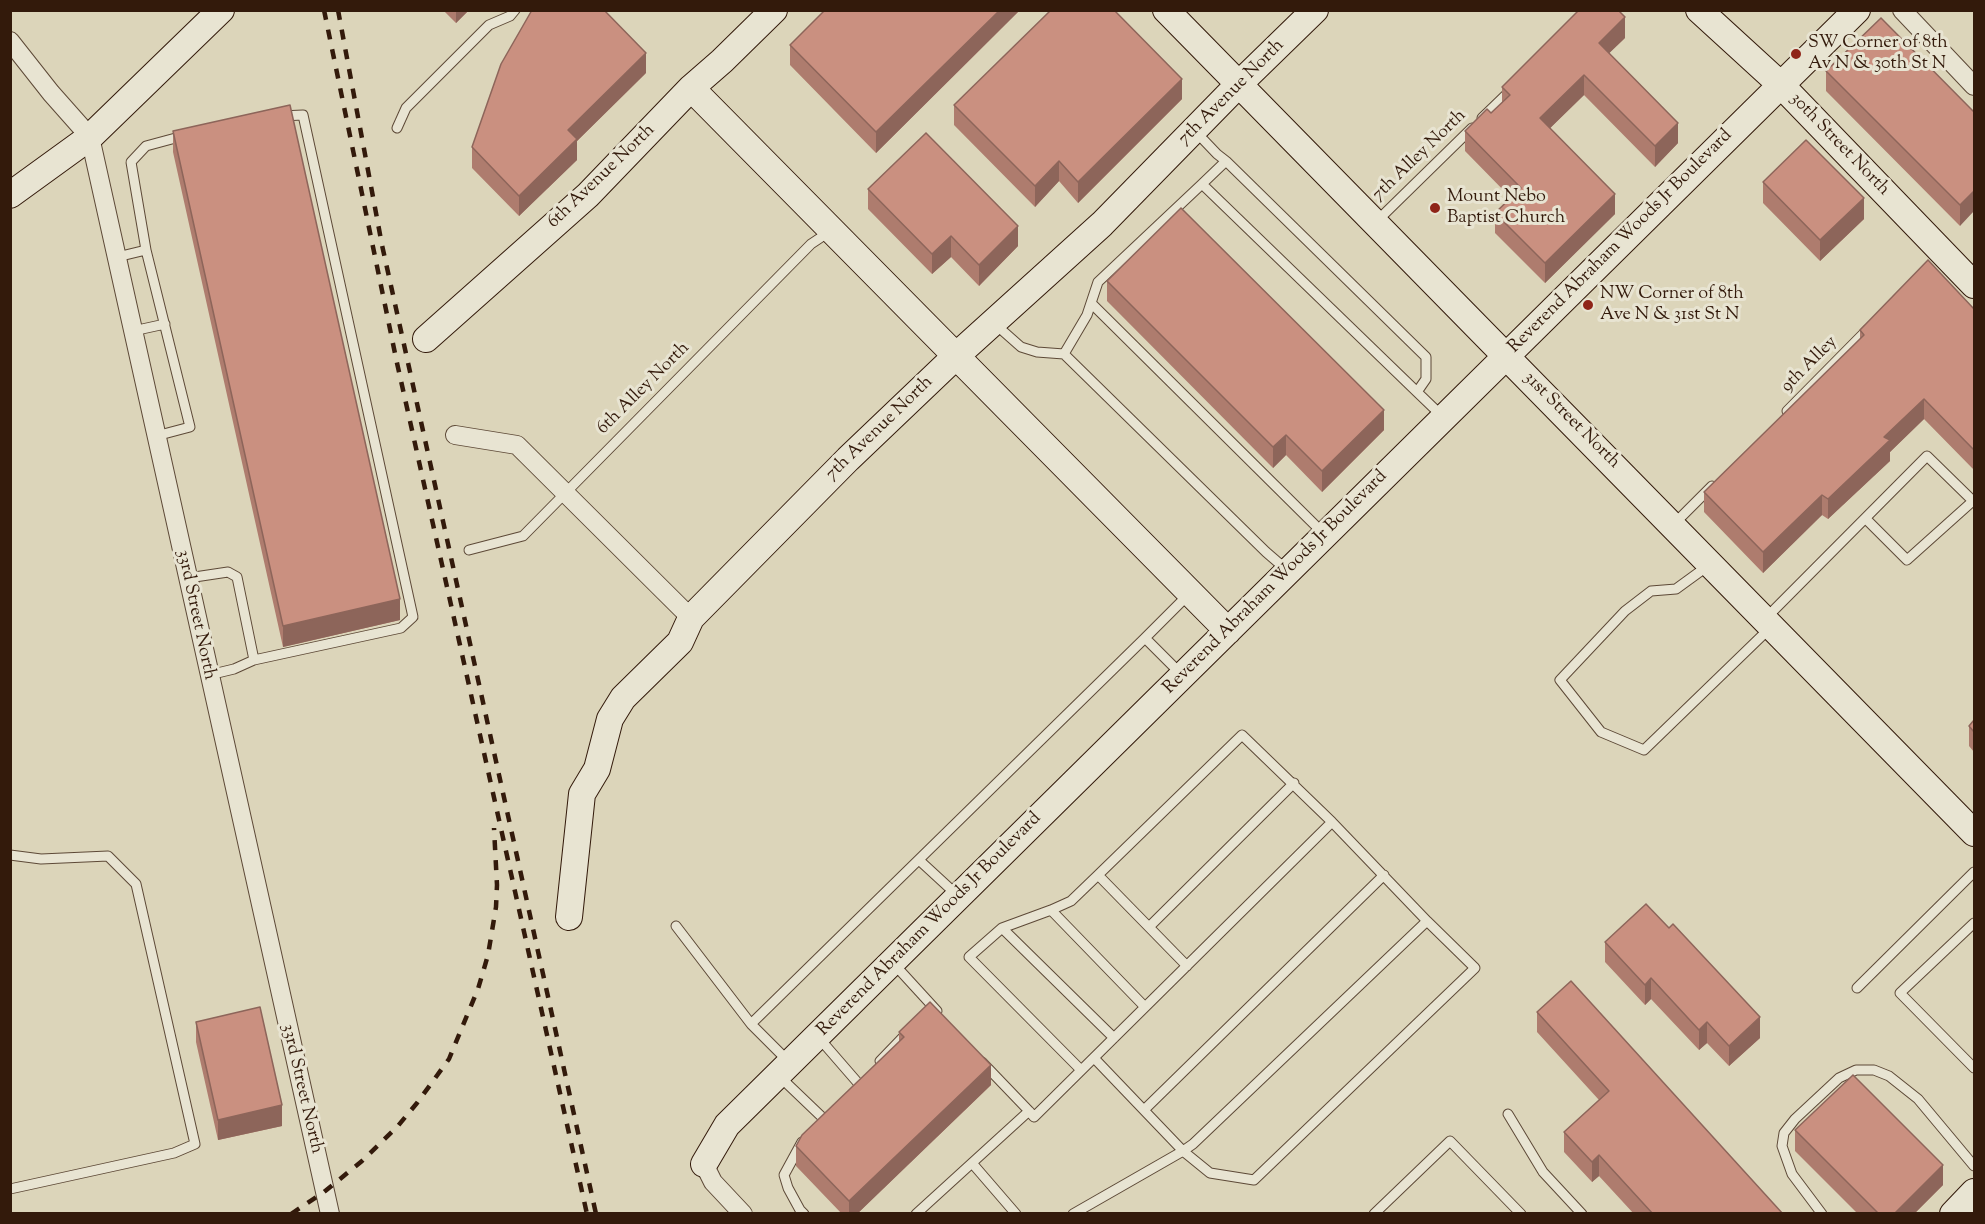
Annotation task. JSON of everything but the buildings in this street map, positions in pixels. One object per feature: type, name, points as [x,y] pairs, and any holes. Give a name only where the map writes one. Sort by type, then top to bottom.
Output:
[{"type":"street","points":[[10,195],[90,136],[221,10]]},
{"type":"street","name":"6th Avenue North","points":[[426,339],[588,195],[691,88],[774,10]]},
{"type":"street","name":"31st Street North","points":[[1166,10],[1974,833]]},
{"type":"street","name":"7th Avenue North","points":[[569,917],[582,794],[597,769],[610,719],[623,698],[681,642],[691,618],[848,459],[956,356],[1102,224],[1315,10]]},
{"type":"street","name":"30th Street North","points":[[1699,10],[1781,85],[1940,257],[1974,285]]},
{"type":"street","name":"Reverend Abraham Woods Jr Boulevard","points":[[704,1164],[727,1125],[1857,10]]},
{"type":"street","points":[[1902,10],[1974,86]]},
{"type":"street","name":"33rd Street North","points":[[10,41],[51,93],[90,136],[208,675],[330,1214]]},
{"type":"street","points":[[691,88],[1228,631]]},
{"type":"street","points":[[456,435],[517,445],[691,618]]},
{"type":"street","points":[[704,1164],[712,1182],[743,1214]]},
{"type":"street","points":[[1953,1214],[1974,1192]]},
{"type":"lane","points":[[397,128],[406,108],[489,25],[510,16],[515,10]]},
{"type":"lane","name":"7th Alley North","points":[[1374,223],[1516,84]]},
{"type":"lane","points":[[208,675],[234,669],[254,660],[401,628],[413,617],[303,116],[273,116]]},
{"type":"lane","points":[[1195,130],[1426,357],[1426,379],[1417,392]]},
{"type":"lane","points":[[156,436],[190,427],[146,250],[131,162],[146,146],[188,134]]},
{"type":"lane","points":[[1064,354],[1086,315],[1098,282],[1226,161]]},
{"type":"lane","points":[[1202,184],[1444,417]]},
{"type":"lane","name":"6th Alley North","points":[[469,550],[523,536],[811,244],[831,230]]},
{"type":"lane","points":[[117,257],[146,250]]},
{"type":"lane","points":[[1091,303],[1325,534]]},
{"type":"lane","name":"9th Alley","points":[[1783,414],[1876,321]]},
{"type":"lane","points":[[993,322],[1021,347],[1037,352],[1064,354],[1288,571]]},
{"type":"lane","points":[[133,331],[165,324]]},
{"type":"lane","points":[[1711,564],[1676,589],[1651,591],[1625,611],[1560,680],[1601,732],[1644,750],[1768,622],[1866,519],[1927,456],[1974,500],[1907,560],[1866,519]]},
{"type":"lane","points":[[1673,525],[1716,483]]},
{"type":"lane","points":[[188,578],[228,572],[237,576],[254,660]]},
{"type":"lane","points":[[751,1024],[1191,593]]},
{"type":"lane","points":[[1145,639],[1182,676]]},
{"type":"lane","points":[[1081,1070],[969,957],[1002,928],[1071,901],[1242,735],[1294,783],[1475,968],[1254,1179],[1210,1173],[1183,1150],[1094,1058]]},
{"type":"lane","points":[[1149,927],[1294,783]]},
{"type":"lane","points":[[976,1054],[1034,1117],[1332,822]]},
{"type":"lane","points":[[10,855],[41,859],[108,856],[136,884],[195,1144],[174,1154],[10,1189]]},
{"type":"lane","points":[[919,860],[958,897]]},
{"type":"lane","points":[[1857,988],[1974,872]]},
{"type":"lane","points":[[1098,875],[1187,966]]},
{"type":"lane","points":[[1144,1110],[1384,875]]},
{"type":"lane","points":[[1051,910],[1145,1007]]},
{"type":"lane","points":[[1073,1214],[1193,1144],[1427,921]]},
{"type":"lane","points":[[1974,922],[1900,993],[1974,1068]]},
{"type":"lane","points":[[676,926],[784,1069],[827,1115],[816,1127]]},
{"type":"lane","points":[[1002,928],[1114,1038]]},
{"type":"lane","points":[[892,962],[947,1022]]},
{"type":"lane","points":[[924,1015],[933,1006]]},
{"type":"lane","points":[[875,1066],[916,1024]]},
{"type":"lane","points":[[817,1036],[855,1087],[867,1075]]},
{"type":"lane","points":[[1822,1214],[1792,1174],[1782,1146],[1784,1133],[1839,1078],[1856,1070],[1874,1070],[1889,1076],[1918,1099],[1974,1166]]},
{"type":"lane","points":[[916,1214],[1029,1111]]},
{"type":"lane","points":[[1508,1114],[1543,1172],[1582,1214]]},
{"type":"lane","points":[[804,1214],[788,1188],[784,1175],[800,1144],[808,1136]]},
{"type":"lane","points":[[1374,1214],[1450,1140],[1521,1214]]},
{"type":"lane","points":[[972,1163],[1016,1214]]},
{"type":"railway","points":[[324,10],[397,363],[587,1214]]},
{"type":"railway","points":[[338,10],[382,245],[596,1214]]},
{"type":"railway","points":[[291,1214],[324,1192],[362,1161],[397,1127],[449,1059],[478,989],[488,955],[496,907],[494,828]]},
{"type":"place","name":"SW Corner of 8th Av N & 30th St N","points":[[1796,54]]},
{"type":"place","name":"Mount Nebo Baptist Church","points":[[1435,208]]},
{"type":"place","name":"NW Corner of 8th Ave N & 31st St N","points":[[1588,305]]}]
